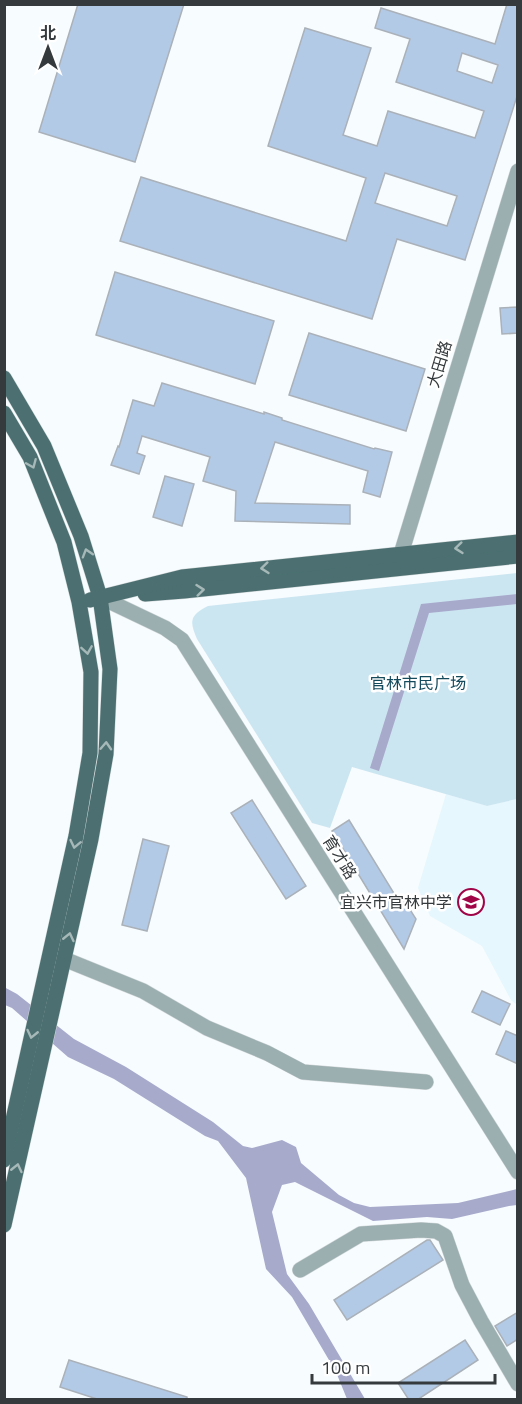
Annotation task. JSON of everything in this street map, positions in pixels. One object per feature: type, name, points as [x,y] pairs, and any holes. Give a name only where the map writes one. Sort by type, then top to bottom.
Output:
[{"type":"main road","points":[[4,378],[44,446],[81,536],[100,597],[110,669],[106,754],[91,840],[4,1225]]},
{"type":"main road","points":[[4,413],[30,458],[64,542],[80,602],[91,672],[90,753],[76,836],[4,1160]]},
{"type":"main road","points":[[401,561],[518,542]]},
{"type":"main road","points":[[80,602],[182,577],[401,561],[518,556]]},
{"type":"street","name":"大田路","points":[[401,561],[468,329],[518,171]]},
{"type":"street","name":"育才路","points":[[100,597],[165,628],[182,640],[518,1172]]},
{"type":"street","points":[[64,959],[143,991],[207,1028],[267,1053],[303,1072],[426,1082]]},
{"type":"street","points":[[300,1270],[361,1234],[436,1231],[445,1236],[462,1285],[518,1384]]},
{"type":"shaded area","name":"宜兴市官林中学","points":[[446,794],[487,806],[517,799],[517,1005],[511,1000],[482,946],[430,916],[418,888]]},
{"type":"green space","name":"官林市民广场","points":[[517,573],[517,799],[487,806],[352,767],[330,828],[312,823],[197,639],[192,623],[194,616],[208,606]]},
{"type":"water","points":[[517,594],[517,604],[429,613],[379,771],[370,768],[421,604]]},
{"type":"water","points":[[4,987],[17,994],[74,1039],[126,1067],[213,1122],[243,1146],[252,1148],[282,1140],[296,1147],[301,1163],[339,1195],[354,1203],[370,1207],[458,1203],[517,1189],[517,1205],[452,1219],[427,1217],[373,1221],[295,1182],[282,1185],[272,1212],[287,1274],[309,1304],[365,1399],[347,1399],[336,1372],[292,1297],[266,1269],[246,1178],[218,1141],[205,1136],[114,1079],[68,1057],[12,1008],[5,1005]]},
{"type":"building","points":[[78,4],[184,4],[135,162],[39,132]]},
{"type":"building","points":[[507,4],[518,4],[518,93],[465,260],[397,239],[372,319],[120,241],[141,177],[346,241],[366,178],[268,146],[305,28],[371,48],[343,135],[377,146],[388,111],[475,138],[484,111],[396,82],[410,39],[375,28],[381,8],[495,44]],"holes":[[[462,53],[498,65],[492,83],[457,71]],[[385,173],[457,196],[447,226],[375,203]]]},
{"type":"building","points":[[115,272],[274,321],[255,384],[96,335]]},
{"type":"building","points":[[518,307],[518,333],[502,334],[500,308]]},
{"type":"building","points":[[309,333],[425,369],[406,431],[289,395]]},
{"type":"building","points":[[162,383],[264,414],[264,412],[282,418],[282,420],[374,449],[392,452],[380,497],[363,492],[368,471],[275,442],[255,503],[350,505],[350,524],[235,521],[236,491],[203,481],[210,457],[142,436],[137,453],[145,456],[139,474],[111,465],[119,447],[133,400],[154,406]]},
{"type":"building","points":[[165,476],[194,484],[182,526],[153,517]]},
{"type":"building","points":[[252,800],[306,886],[286,899],[231,813]]},
{"type":"building","points":[[349,820],[398,900],[402,897],[416,919],[404,949],[332,831]]},
{"type":"building","points":[[143,839],[169,846],[147,931],[122,925]]},
{"type":"building","points":[[482,991],[510,1004],[500,1025],[472,1012]]},
{"type":"building","points":[[506,1031],[518,1036],[518,1064],[496,1054]]},
{"type":"building","points":[[430,1240],[443,1260],[347,1320],[334,1300]]},
{"type":"building","points":[[518,1312],[518,1339],[507,1346],[495,1326]]},
{"type":"building","points":[[465,1340],[478,1360],[417,1400],[409,1400],[398,1383]]},
{"type":"building","points":[[69,1360],[187,1397],[187,1400],[100,1400],[60,1387]]},
{"type":"place","name":"宜兴市官林中学","points":[[471,902]]}]
